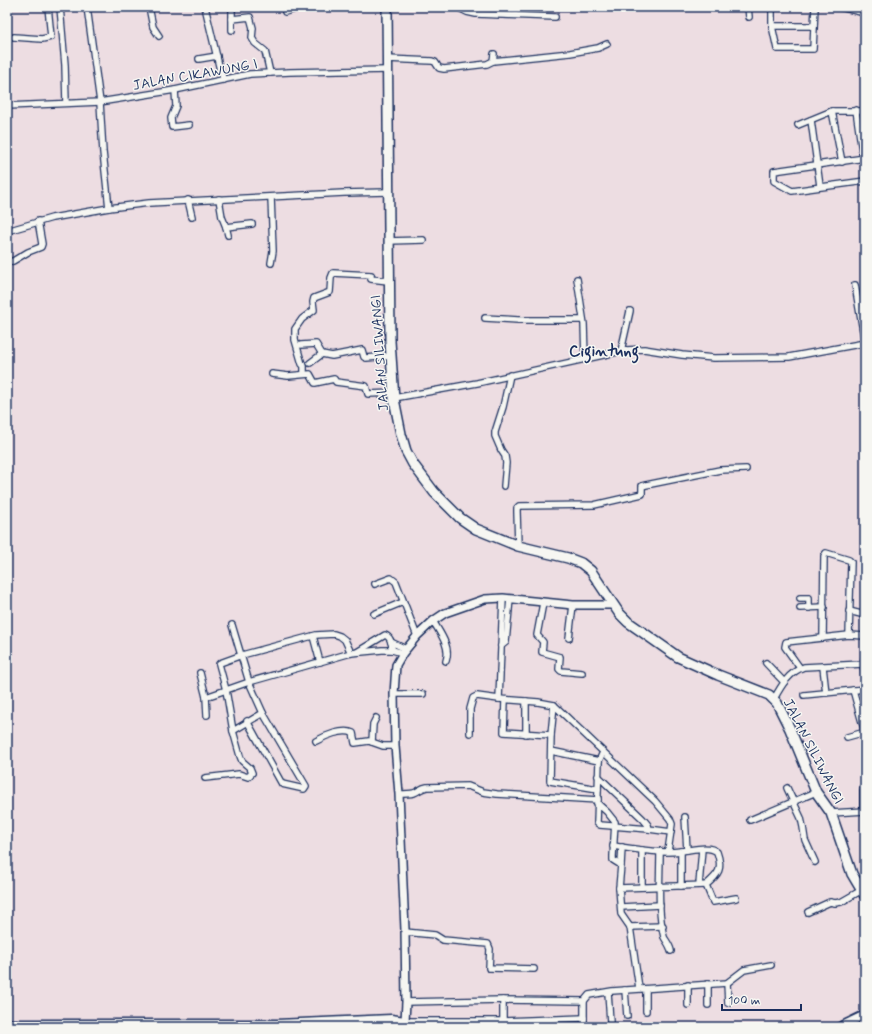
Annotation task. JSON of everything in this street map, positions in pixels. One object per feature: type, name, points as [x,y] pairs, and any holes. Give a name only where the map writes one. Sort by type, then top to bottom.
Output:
[{"type":"main road","name":"JALAN SILIWANGI","points":[[387,7],[388,281],[391,356],[393,396],[406,451],[413,464],[429,486],[460,518],[476,529],[518,546],[568,558],[581,563],[591,571],[613,605],[628,622],[678,657],[769,695],[774,699],[790,729],[816,792],[831,813],[852,874],[863,893]]},
{"type":"main road","points":[[840,1027],[865,1015]]},
{"type":"main road","points":[[7,1024],[58,1026],[277,1024],[333,1025],[391,1019],[405,1024]]},
{"type":"street","points":[[14,37],[42,39],[51,37],[48,7]]},
{"type":"street","points":[[60,7],[65,65],[66,104]]},
{"type":"street","points":[[87,7],[100,102],[103,152],[109,208]]},
{"type":"street","points":[[149,7],[152,26],[159,36]]},
{"type":"street","points":[[205,7],[224,80]]},
{"type":"street","points":[[232,7],[232,30]]},
{"type":"street","points":[[285,12],[295,9],[314,7]]},
{"type":"street","points":[[457,7],[467,12],[476,14],[555,17]]},
{"type":"street","points":[[748,7],[749,17]]},
{"type":"street","points":[[772,7],[772,26],[777,49],[813,49],[815,7]]},
{"type":"street","points":[[840,7],[865,13]]},
{"type":"street","points":[[232,19],[250,17],[253,28],[252,38],[255,43],[265,51],[270,73]]},
{"type":"street","points":[[772,26],[814,26]]},
{"type":"street","points":[[387,59],[432,61],[435,62],[441,69],[487,64],[492,61],[570,53],[598,48],[607,44]]},
{"type":"street","points":[[492,61],[494,54]]},
{"type":"street","points":[[199,59],[217,56]]},
{"type":"street","name":"JALAN CIKAWUNG I","points":[[7,106],[100,102],[175,90],[250,74],[387,70]]},
{"type":"street","points":[[175,90],[176,106],[171,118],[172,126],[189,125]]},
{"type":"street","points":[[856,110],[864,158],[774,171],[774,181],[792,191],[865,181]]},
{"type":"street","points":[[832,111],[842,162]]},
{"type":"street","points":[[798,125],[832,111],[865,111]]},
{"type":"street","points":[[811,120],[820,186]]},
{"type":"street","points":[[7,231],[38,221],[109,208],[188,200],[388,192]]},
{"type":"street","points":[[271,197],[272,263]]},
{"type":"street","points":[[219,199],[222,217],[228,235]]},
{"type":"street","points":[[188,200],[192,217]]},
{"type":"street","points":[[7,262],[14,261],[28,252],[41,247],[42,244],[38,221]]},
{"type":"street","points":[[226,227],[252,224]]},
{"type":"street","points":[[388,241],[423,240]]},
{"type":"street","points":[[304,374],[304,366],[302,364],[296,340],[295,329],[302,320],[314,310],[314,298],[330,292],[333,273],[371,276],[371,278],[388,281]]},
{"type":"street","points":[[577,279],[583,320],[585,358]]},
{"type":"street","points":[[272,374],[288,376],[304,374],[311,375],[315,383],[334,379],[336,382],[366,386],[368,394],[393,396],[477,383],[621,351],[644,349],[714,358],[789,357],[865,343],[855,285]]},
{"type":"street","points":[[621,351],[630,311]]},
{"type":"street","points":[[485,318],[518,320],[583,320]]},
{"type":"street","points":[[301,345],[316,344],[322,354]]},
{"type":"street","points":[[310,364],[325,353],[332,356],[362,350],[364,357],[366,358],[391,356]]},
{"type":"street","points":[[504,486],[506,463],[505,456],[495,436],[495,432],[503,407],[510,375]]},
{"type":"street","points":[[518,546],[517,508],[519,506],[599,504],[642,494],[642,486],[646,485],[720,470],[746,468]]},
{"type":"street","points":[[823,638],[824,556],[826,553],[849,560],[851,562],[849,635]]},
{"type":"street","points":[[375,584],[390,578],[393,579],[417,636]]},
{"type":"street","points":[[800,598],[809,598],[809,608]]},
{"type":"street","points":[[584,1018],[503,1024],[405,1024],[406,1002],[404,932],[399,794],[395,746],[394,694],[396,665],[404,651],[433,621],[445,613],[485,599],[507,599],[573,605],[613,605]]},
{"type":"street","points":[[498,699],[501,646],[507,599]]},
{"type":"street","points":[[374,614],[403,602]]},
{"type":"street","points":[[542,603],[536,636],[543,642],[542,652],[560,657],[559,669],[561,671],[582,674]]},
{"type":"street","points":[[569,638],[573,605]]},
{"type":"street","points":[[800,608],[824,607]]},
{"type":"street","points":[[849,611],[865,615]]},
{"type":"street","points":[[433,621],[447,648],[446,661]]},
{"type":"street","points":[[232,625],[249,682],[263,713],[306,786],[304,790],[282,784],[247,721]]},
{"type":"street","points":[[241,774],[242,761],[233,731],[226,690],[219,663],[242,655],[313,636],[334,634],[345,640],[354,653]]},
{"type":"street","points":[[354,653],[383,635],[386,635],[391,642],[404,651]]},
{"type":"street","points":[[800,668],[785,647],[786,642],[849,635],[865,636]]},
{"type":"street","points":[[313,636],[320,662]]},
{"type":"street","points":[[391,642],[392,650]]},
{"type":"street","points":[[206,697],[249,682],[354,653],[382,650],[404,651]]},
{"type":"street","points":[[865,657],[863,664],[865,677]]},
{"type":"street","points":[[766,663],[784,682]]},
{"type":"street","points":[[774,699],[784,682],[800,668],[863,664]]},
{"type":"street","points":[[823,667],[826,693]]},
{"type":"street","points":[[200,673],[206,697],[207,715]]},
{"type":"street","points":[[804,695],[865,689]]},
{"type":"street","points":[[847,736],[865,733],[853,690]]},
{"type":"street","points":[[394,694],[423,694]]},
{"type":"street","points":[[470,733],[470,709],[473,698],[477,696],[554,705],[664,812],[672,824],[668,851]]},
{"type":"street","points":[[505,700],[504,732],[551,735]]},
{"type":"street","points":[[526,701],[526,734]]},
{"type":"street","points":[[554,705],[551,735],[550,782],[598,789]]},
{"type":"street","points":[[233,731],[247,721],[263,713]]},
{"type":"street","points":[[372,742],[373,724],[376,718]]},
{"type":"street","points":[[316,741],[327,735],[349,732],[353,733],[355,743],[372,742],[383,746],[395,746]]},
{"type":"street","points":[[551,751],[599,761]]},
{"type":"street","points":[[603,752],[599,761],[596,822],[598,824],[671,832]]},
{"type":"street","points":[[205,778],[241,774],[248,777],[252,773],[250,768],[242,761]]},
{"type":"street","points":[[598,776],[643,819],[648,825],[649,829]]},
{"type":"street","points":[[831,813],[865,811],[863,810],[863,790],[865,783]]},
{"type":"street","points":[[399,794],[415,793],[422,788],[427,787],[468,786],[483,792],[496,794],[597,802],[615,822],[612,851],[614,860],[621,865]]},
{"type":"street","points":[[787,788],[804,827],[805,840],[815,862]]},
{"type":"street","points":[[750,820],[816,792]]},
{"type":"street","points":[[681,886],[685,817]]},
{"type":"street","points":[[613,846],[660,851],[702,848],[716,850],[720,865],[717,876],[706,885],[619,888]]},
{"type":"street","points":[[622,847],[619,888],[621,914],[630,927],[639,988]]},
{"type":"street","points":[[699,885],[702,848]]},
{"type":"street","points":[[642,850],[642,887]]},
{"type":"street","points":[[660,851],[660,905],[665,937],[671,950]]},
{"type":"street","points":[[706,885],[713,902],[736,898]]},
{"type":"street","points":[[808,912],[830,902],[841,902],[863,893]]},
{"type":"street","points":[[621,907],[660,905]]},
{"type":"street","points":[[630,927],[663,926]]},
{"type":"street","points":[[404,932],[435,935],[444,940],[488,944],[490,949],[489,968],[534,969]]},
{"type":"street","points":[[584,1027],[584,1001],[589,995],[639,988],[646,989],[727,983],[744,970],[770,965]]},
{"type":"street","points":[[727,983],[728,1003]]},
{"type":"street","points":[[708,984],[708,1005]]},
{"type":"street","points":[[688,985],[688,1005]]},
{"type":"street","points":[[646,989],[646,1011]]},
{"type":"street","points":[[625,990],[627,1016]]},
{"type":"street","points":[[608,992],[610,1022]]},
{"type":"street","points":[[406,1002],[502,1000],[584,1001]]},
{"type":"street","points":[[502,1000],[503,1024]]},
{"type":"district","name":"Cigintung","points":[[604,350]]}]
